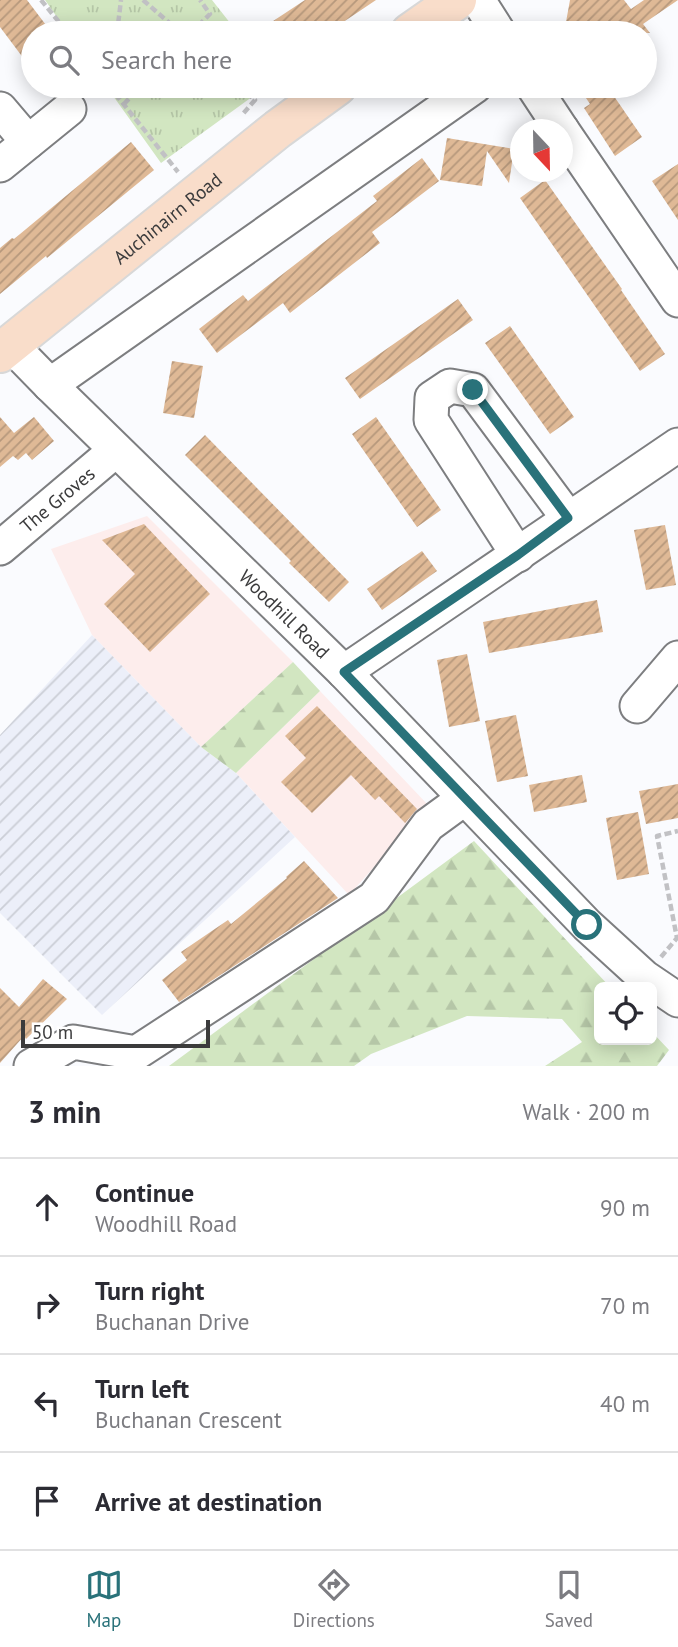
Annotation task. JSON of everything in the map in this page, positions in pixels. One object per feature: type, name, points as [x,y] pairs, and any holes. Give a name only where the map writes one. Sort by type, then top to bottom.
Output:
[{"type":"main road","points":[[427,21],[457,0]]},
{"type":"main road","name":"Auchinairn Road","points":[[5,349],[278,129],[321,98]]},
{"type":"street","points":[[478,0],[491,21]]},
{"type":"street","points":[[50,385],[458,98]]},
{"type":"street","points":[[541,98],[555,119]]},
{"type":"street","points":[[0,109],[28,142]]},
{"type":"street","points":[[0,165],[69,109]]},
{"type":"street","points":[[573,144],[667,260],[678,300]]},
{"type":"street","name":"Woodhill Road","points":[[5,349],[50,385],[344,672],[587,925],[644,977],[678,1000]]},
{"type":"street","points":[[518,555],[431,420],[432,398],[450,386],[473,390],[568,518]]},
{"type":"street","points":[[344,672],[678,444]]},
{"type":"street","name":"The Groves","points":[[0,548],[116,450]]},
{"type":"street","points":[[637,706],[678,658]]},
{"type":"street","points":[[31,1066],[73,1042],[136,1053],[374,898],[428,825],[465,798]]},
{"type":"path","points":[[41,0],[58,21]]},
{"type":"path","points":[[118,21],[121,0]]},
{"type":"path","points":[[143,0],[167,21]]},
{"type":"path","points":[[201,0],[210,14],[203,21]]},
{"type":"path","points":[[119,98],[197,194]]},
{"type":"path","points":[[124,104],[130,98]]},
{"type":"path","points":[[644,977],[677,937],[657,836],[678,831]]},
{"type":"shaded area","points":[[147,516],[293,662],[201,747],[92,635],[51,549]]},
{"type":"shaded area","points":[[92,635],[201,747],[236,773],[295,837],[102,1015],[0,913],[0,735]]},
{"type":"shaded area","points":[[320,691],[429,806],[349,895],[236,773]]},
{"type":"green space","points":[[45,0],[212,0],[229,21],[60,21]]},
{"type":"green space","points":[[115,98],[250,98],[161,163]]},
{"type":"green space","points":[[293,662],[320,691],[236,773],[201,747]]},
{"type":"green space","points":[[474,841],[605,982],[594,982],[594,1045],[657,1045],[657,1037],[669,1050],[657,1066],[545,1066],[582,1042],[562,1019],[467,1016],[371,1054],[354,1066],[169,1066]]},
{"type":"building","points":[[0,0],[27,0],[43,21],[21,21],[21,55],[0,27]]},
{"type":"building","points":[[305,0],[376,0],[345,21],[273,21]]},
{"type":"building","points":[[570,0],[624,0],[631,9],[644,0],[678,0],[647,21],[566,21]]},
{"type":"building","points":[[586,98],[615,98],[642,137],[615,156],[584,108],[590,104]]},
{"type":"building","points":[[447,138],[510,148],[509,183],[487,151],[482,186],[440,180]]},
{"type":"building","points":[[131,142],[154,170],[0,294],[0,248]]},
{"type":"building","points":[[422,158],[439,181],[372,232],[380,243],[290,313],[283,303],[217,353],[199,329],[243,295],[248,301],[377,201],[373,196]]},
{"type":"building","points":[[678,164],[678,220],[652,181]]},
{"type":"building","points":[[542,182],[546,182],[665,354],[640,371],[520,198]]},
{"type":"building","points":[[458,299],[473,320],[360,399],[345,378]]},
{"type":"building","points":[[510,326],[574,417],[550,434],[485,343]]},
{"type":"building","points":[[172,361],[203,366],[194,418],[163,413]]},
{"type":"building","points":[[0,417],[14,433],[34,417],[54,441],[32,460],[26,453],[18,460],[13,456],[0,467]]},
{"type":"building","points":[[376,417],[441,510],[417,527],[352,434]]},
{"type":"building","points":[[205,435],[349,582],[329,602],[185,455]]},
{"type":"building","points":[[144,524],[210,594],[150,652],[104,604],[135,574],[102,540]]},
{"type":"building","points":[[665,525],[676,585],[646,590],[634,530]]},
{"type":"building","points":[[422,551],[437,571],[382,610],[367,589]]},
{"type":"building","points":[[597,600],[603,632],[489,653],[483,622]]},
{"type":"building","points":[[467,654],[480,721],[449,727],[437,660]]},
{"type":"building","points":[[317,706],[417,809],[405,823],[379,796],[375,800],[351,775],[312,813],[281,782],[306,758],[285,736]]},
{"type":"building","points":[[516,715],[528,776],[497,782],[485,721]]},
{"type":"building","points":[[582,775],[587,802],[534,812],[529,785]]},
{"type":"building","points":[[678,784],[678,818],[646,824],[639,791]]},
{"type":"building","points":[[638,812],[649,874],[617,880],[606,818]]},
{"type":"building","points":[[304,861],[338,898],[179,1002],[162,980],[187,960],[181,952],[228,920],[231,924]]},
{"type":"building","points":[[43,979],[67,999],[26,1039],[24,1036],[0,1063],[0,988],[19,1007]]},
{"type":"route","points":[[473,390],[568,518],[518,555],[344,672],[587,925]]}]
